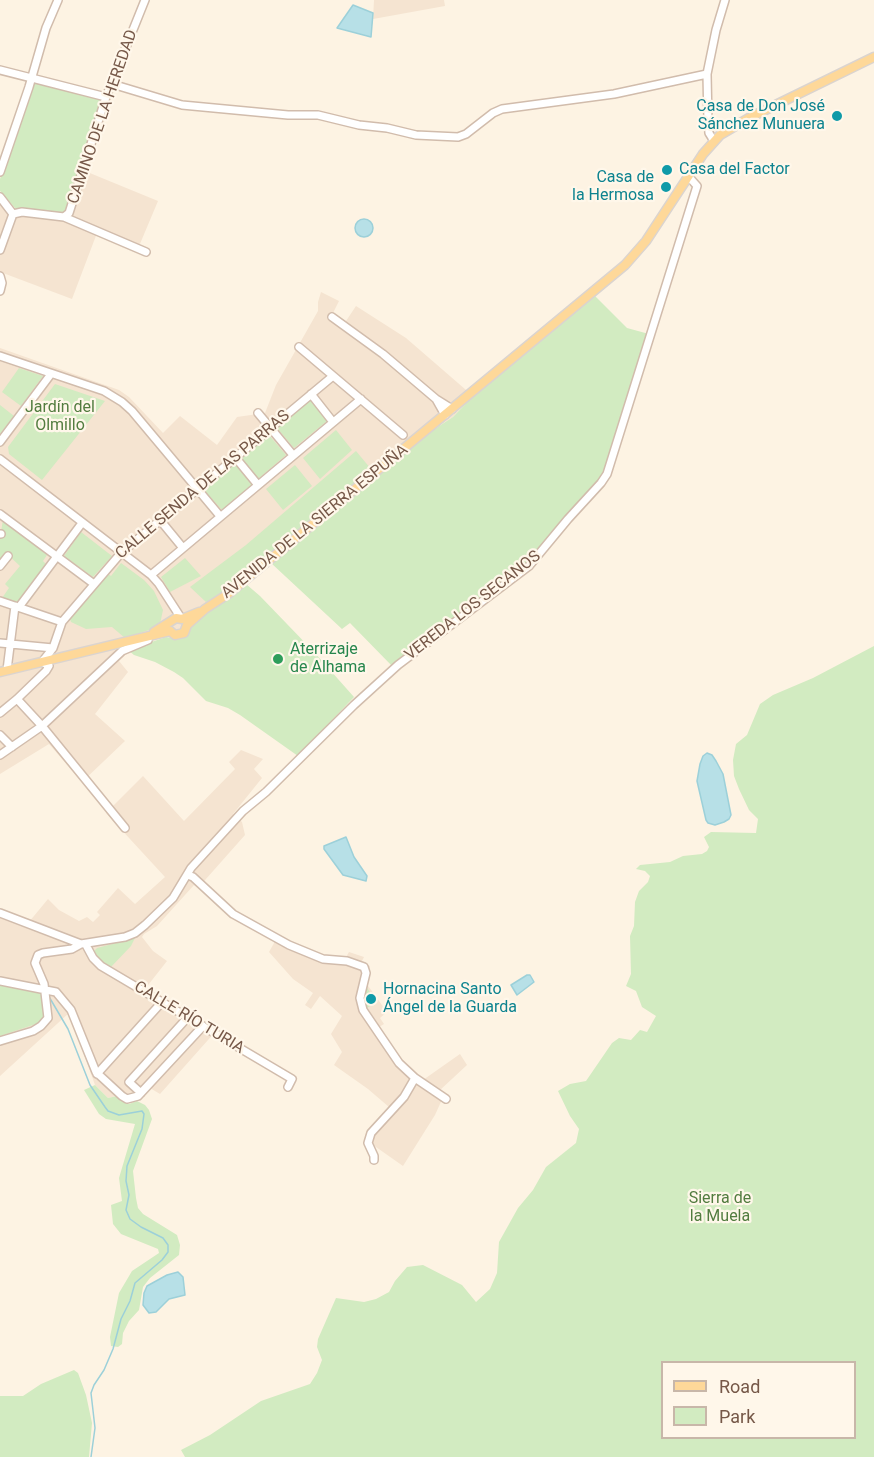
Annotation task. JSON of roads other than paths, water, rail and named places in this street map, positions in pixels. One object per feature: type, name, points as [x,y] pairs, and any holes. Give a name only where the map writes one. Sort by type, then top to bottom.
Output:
[{"type":"main road","name":"AVENIDA DE LA SIERRA ESPUÑA","points":[[3,671],[139,638],[176,624],[228,594],[424,433],[446,420],[453,413],[448,412],[625,265],[646,241],[689,177],[712,137],[874,57]]},
{"type":"street","points":[[0,172],[32,78],[46,28],[58,0]]},
{"type":"street","name":"CAMINO DE LA HEREDAD","points":[[13,214],[22,212],[64,218],[69,213],[106,97],[145,0]]},
{"type":"street","points":[[712,137],[707,74],[725,0]]},
{"type":"street","points":[[0,70],[106,97]]},
{"type":"street","points":[[112,84],[182,105],[288,115],[318,115],[416,135],[458,137],[466,134],[493,113],[502,110],[614,94],[707,74]]},
{"type":"street","name":"VEREDA LOS SECANOS","points":[[188,875],[191,868],[219,836],[398,665],[529,566],[601,483],[607,474],[698,186],[689,177]]},
{"type":"street","points":[[0,197],[13,214],[0,250]]},
{"type":"street","points":[[64,218],[146,252]]},
{"type":"street","points":[[0,276],[2,282],[0,291]]},
{"type":"street","points":[[332,317],[383,354],[448,412]]},
{"type":"street","points":[[299,347],[403,435]]},
{"type":"street","points":[[0,356],[104,391],[122,402],[220,516]]},
{"type":"street","points":[[0,442],[51,374]]},
{"type":"street","name":"CALLE SENDA DE LAS PARRAS","points":[[17,699],[48,668],[48,665],[42,662],[53,648],[62,622],[121,553],[333,376]]},
{"type":"street","points":[[311,394],[333,422]]},
{"type":"street","points":[[151,575],[361,399]]},
{"type":"street","points":[[258,413],[293,455]]},
{"type":"street","points":[[235,458],[258,485]]},
{"type":"street","points":[[0,459],[151,575],[168,600],[176,624],[130,646],[114,658],[42,726],[0,755]]},
{"type":"street","points":[[0,514],[94,584]]},
{"type":"street","points":[[160,520],[183,548]]},
{"type":"street","points":[[3,671],[17,607],[82,523]]},
{"type":"street","points":[[0,566],[8,556]]},
{"type":"street","points":[[0,601],[62,622]]},
{"type":"street","points":[[0,643],[53,648]]},
{"type":"street","points":[[110,646],[115,651],[114,658]]},
{"type":"street","points":[[1,709],[17,699],[42,726],[125,828]]},
{"type":"street","points":[[0,735],[12,747]]},
{"type":"street","points":[[0,1041],[23,1035],[45,1023],[49,1013],[44,988],[35,963],[37,957],[43,953],[72,949],[135,933],[164,907],[188,875],[233,914],[289,945],[323,959],[347,961],[364,967],[366,973],[360,998],[363,1010],[395,1059],[415,1078],[446,1099]]},
{"type":"street","points":[[0,914],[83,945]]},
{"type":"street","name":"CALLE RÍO TURIA","points":[[83,945],[101,966],[292,1079],[288,1087]]},
{"type":"street","points":[[0,981],[56,992],[70,1010],[97,1074],[122,1096],[132,1099],[141,1093],[203,1026]]},
{"type":"street","points":[[97,1074],[162,1002]]},
{"type":"street","points":[[141,1093],[129,1082],[188,1017]]},
{"type":"street","points":[[374,1160],[368,1143],[371,1133],[404,1097],[415,1078]]},
{"type":"water","points":[[353,5],[373,13],[371,37],[337,28]]},
{"type":"water","points":[[364,219],[370,222],[373,228],[370,234],[364,237],[358,234],[355,228],[358,222]]},
{"type":"water","points":[[707,753],[712,755],[723,774],[731,815],[729,819],[715,825],[706,820],[697,781],[700,764]]},
{"type":"water","points":[[346,837],[354,857],[367,876],[366,881],[343,875],[324,849],[324,846]]},
{"type":"water","points":[[530,975],[534,982],[517,995],[511,985]]},
{"type":"water","points":[[178,1272],[183,1277],[185,1295],[169,1299],[156,1312],[149,1313],[143,1305],[147,1286]]},
{"type":"waterway","points":[[48,995],[68,1029],[90,1085],[108,1111],[119,1115],[142,1111],[144,1114],[142,1129],[127,1166],[126,1181],[129,1195],[126,1210],[130,1219],[163,1238],[168,1245],[168,1252],[162,1260],[135,1283],[130,1301],[121,1319],[113,1349],[91,1393],[95,1428],[91,1457]]},
{"type":"place","name":"Casa de Don José Sánchez Munuera","points":[[837,116]]},
{"type":"place","name":"Casa del Factor","points":[[667,170]]},
{"type":"place","name":"Casa de la Hermosa","points":[[666,187]]},
{"type":"place","name":"Aterrizaje de Alhama","points":[[278,659]]},
{"type":"place","name":"Hornacina Santo Ángel de la Guarda","points":[[371,999]]},
{"type":"park label","name":"Jardín del Olmillo","points":[[60,417]]},
{"type":"park label","name":"Sierra de la Muela","points":[[720,1208]]}]
